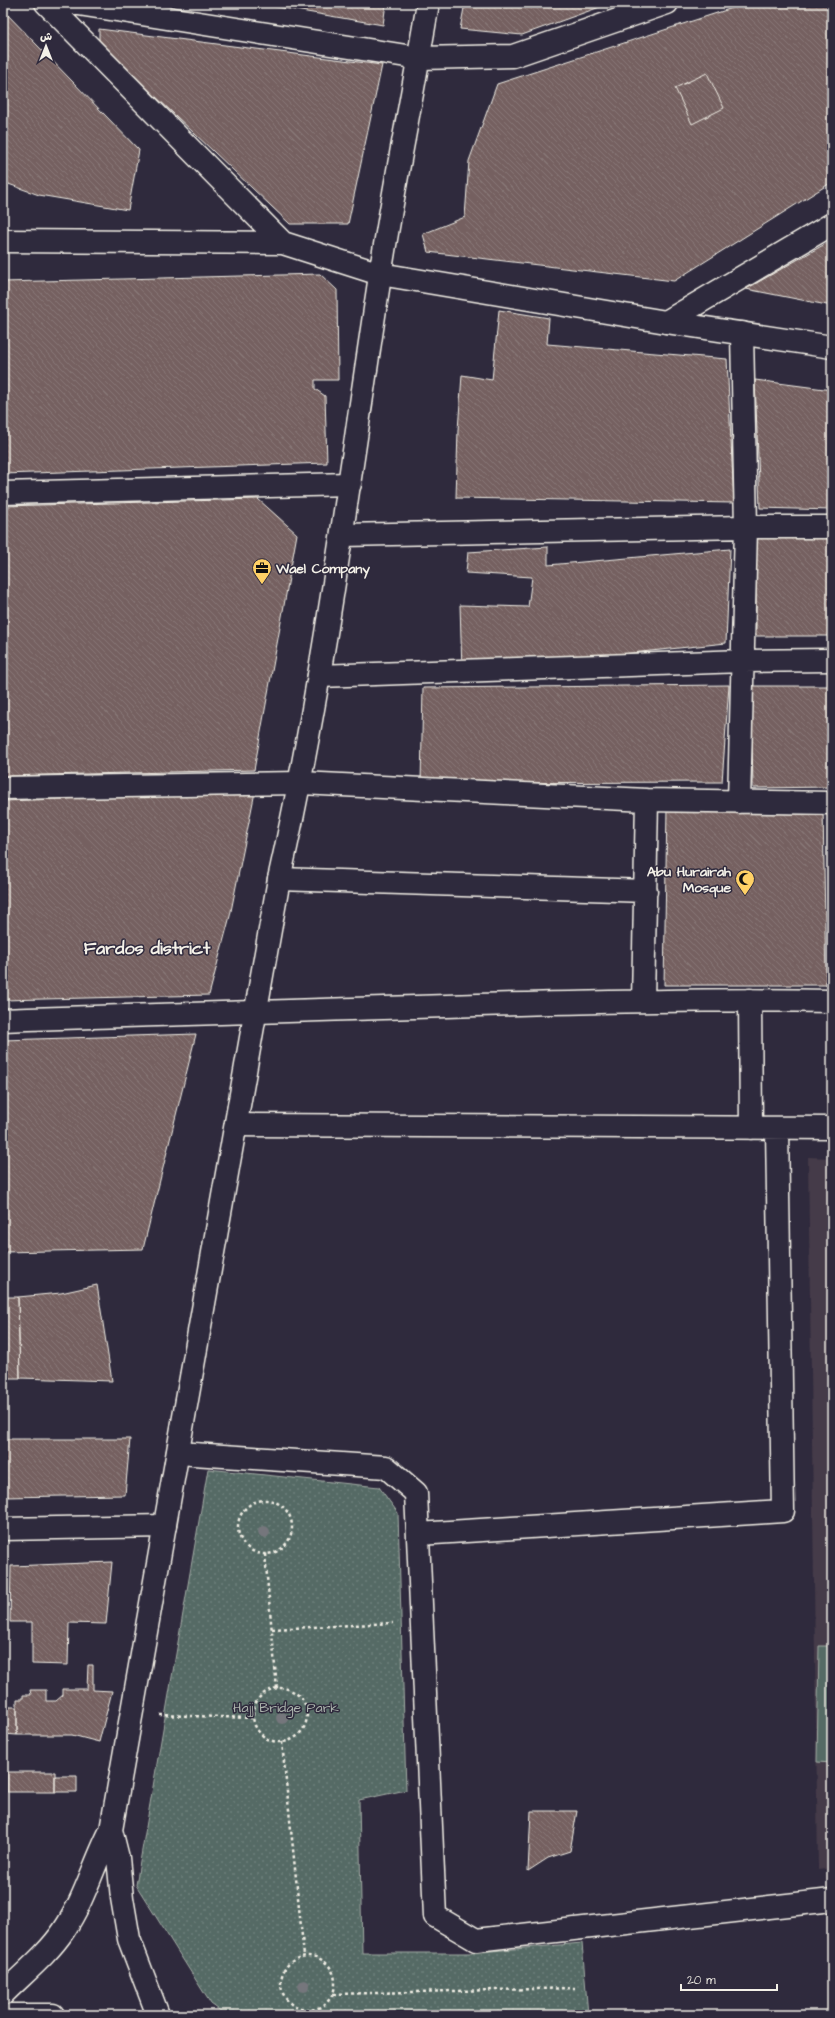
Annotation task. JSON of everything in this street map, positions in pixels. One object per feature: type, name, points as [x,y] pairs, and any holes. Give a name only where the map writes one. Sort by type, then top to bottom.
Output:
[{"type":"street","points":[[46,3],[69,9],[419,58],[512,56],[667,3]]},
{"type":"street","points":[[3,1994],[44,1954],[64,1930],[81,1900],[97,1857],[111,1830],[279,879],[301,783],[343,535],[380,274],[428,3]]},
{"type":"street","points":[[69,9],[283,243]]},
{"type":"street","points":[[666,322],[832,224]]},
{"type":"street","points":[[3,241],[283,243],[380,274],[666,322],[832,346]]},
{"type":"street","points":[[739,802],[746,527],[742,333]]},
{"type":"street","points":[[3,493],[350,484]]},
{"type":"street","points":[[343,535],[746,527],[832,527]]},
{"type":"street","points":[[319,676],[743,661],[832,660]]},
{"type":"street","points":[[3,788],[301,783],[647,800],[832,803]]},
{"type":"street","points":[[643,1001],[647,800]]},
{"type":"street","points":[[279,879],[646,891]]},
{"type":"street","points":[[750,1000],[752,1128]]},
{"type":"street","points":[[3,1020],[256,1010],[643,1001],[832,1001]]},
{"type":"street","points":[[236,1125],[832,1128]]},
{"type":"street","points":[[418,1534],[783,1511],[777,1128]]},
{"type":"street","points":[[178,1453],[386,1467],[416,1493],[435,1916],[476,1940],[832,1900]]},
{"type":"street","points":[[3,1529],[165,1526]]},
{"type":"street","points":[[111,1830],[118,1858],[129,1939],[158,2015]]},
{"type":"street","points":[[11,2015],[53,2015]]},
{"type":"path","points":[[265,1500],[282,1506],[288,1513],[292,1529],[285,1545],[278,1551],[265,1554],[252,1552],[245,1546],[237,1530],[242,1512],[248,1505],[256,1501],[265,1500]]},
{"type":"path","points":[[265,1554],[277,1689]]},
{"type":"path","points":[[272,1629],[422,1621]]},
{"type":"path","points":[[277,1689],[290,1690],[297,1694],[303,1700],[307,1713],[305,1726],[300,1734],[294,1739],[282,1742],[268,1740],[260,1734],[255,1727],[252,1718],[253,1708],[257,1700],[263,1694],[277,1689]]},
{"type":"path","points":[[132,1714],[252,1718]]},
{"type":"path","points":[[282,1742],[304,1956]]},
{"type":"path","points":[[304,1956],[317,1957],[331,1969],[334,1977],[333,1994],[322,2007],[313,2010],[296,2008],[288,2002],[283,1995],[280,1986],[281,1977],[285,1968],[291,1962],[304,1956]]},
{"type":"path","points":[[333,1994],[575,1988]]},
{"type":"shaded area","points":[[808,1157],[832,1158],[832,1868],[818,1870]]},
{"type":"green space","name":"Hajj Bridge Park","points":[[208,1469],[379,1487],[398,1513],[406,1790],[359,1800],[362,1953],[469,1953],[582,1943],[588,2015],[226,2015],[211,2004],[136,1885]]},
{"type":"green space","points":[[819,1646],[832,1646],[832,1763],[817,1762]]},
{"type":"building","points":[[254,3],[386,3],[383,25]]},
{"type":"building","points":[[465,3],[611,3],[522,35],[460,29]]},
{"type":"building","points":[[748,3],[832,3],[832,182],[674,281],[428,252],[423,234],[465,217],[469,161],[497,84]]},
{"type":"building","points":[[3,10],[139,150],[128,210],[39,195],[3,182]]},
{"type":"building","points":[[99,29],[382,65],[348,224],[290,224],[99,43]]},
{"type":"building","points":[[707,73],[724,108],[692,124],[675,88]]},
{"type":"building","points":[[832,240],[832,306],[746,289]]},
{"type":"building","points":[[320,274],[337,290],[338,380],[315,380],[315,389],[325,396],[327,463],[3,474],[3,282]]},
{"type":"building","points":[[499,310],[549,318],[547,344],[727,359],[734,503],[456,498],[458,430],[462,375],[492,380]]},
{"type":"building","points":[[755,380],[832,390],[832,510],[760,508]]},
{"type":"building","points":[[258,499],[297,534],[254,770],[3,776],[3,506]]},
{"type":"building","points":[[756,533],[832,533],[832,636],[756,636]]},
{"type":"building","points":[[548,547],[548,565],[730,549],[726,643],[462,671],[460,605],[528,607],[532,577],[466,573],[468,552]]},
{"type":"building","points":[[729,685],[722,782],[421,783],[423,688]]},
{"type":"building","points":[[751,686],[832,686],[832,787],[753,788]]},
{"type":"building","points":[[255,792],[230,916],[209,995],[3,1000],[3,801]]},
{"type":"building","name":"Abu Hurairah Mosque","points":[[667,808],[823,808],[826,985],[664,985]]},
{"type":"building","points":[[196,1034],[143,1249],[3,1252],[3,1040]]},
{"type":"building","points":[[97,1285],[112,1381],[20,1378],[18,1297],[61,1293]]},
{"type":"building","points":[[3,1297],[18,1297],[20,1378],[3,1378]]},
{"type":"building","points":[[3,1439],[130,1439],[125,1495],[3,1497]]},
{"type":"building","points":[[112,1562],[106,1624],[69,1623],[68,1665],[32,1664],[32,1622],[10,1622],[11,1566]]},
{"type":"building","points":[[88,1665],[93,1665],[93,1690],[112,1691],[99,1742],[72,1735],[17,1735],[17,1699],[23,1699],[23,1695],[31,1695],[30,1690],[46,1690],[46,1701],[56,1701],[63,1695],[63,1689],[87,1689]]},
{"type":"building","points":[[3,1703],[8,1703],[8,1707],[17,1707],[17,1735],[3,1734]]},
{"type":"building","points":[[7,1772],[55,1772],[55,1792],[7,1792]]},
{"type":"building","points":[[55,1776],[77,1776],[77,1792],[55,1792]]},
{"type":"building","points":[[531,1811],[577,1811],[570,1851],[548,1858],[528,1871]]},
{"type":"place","name":"Wael Company","points":[[262,585]]},
{"type":"place","name":"Abu Hurairah Mosque","points":[[745,896]]},
{"type":"district","name":"Fardos district","points":[[147,948]]}]
